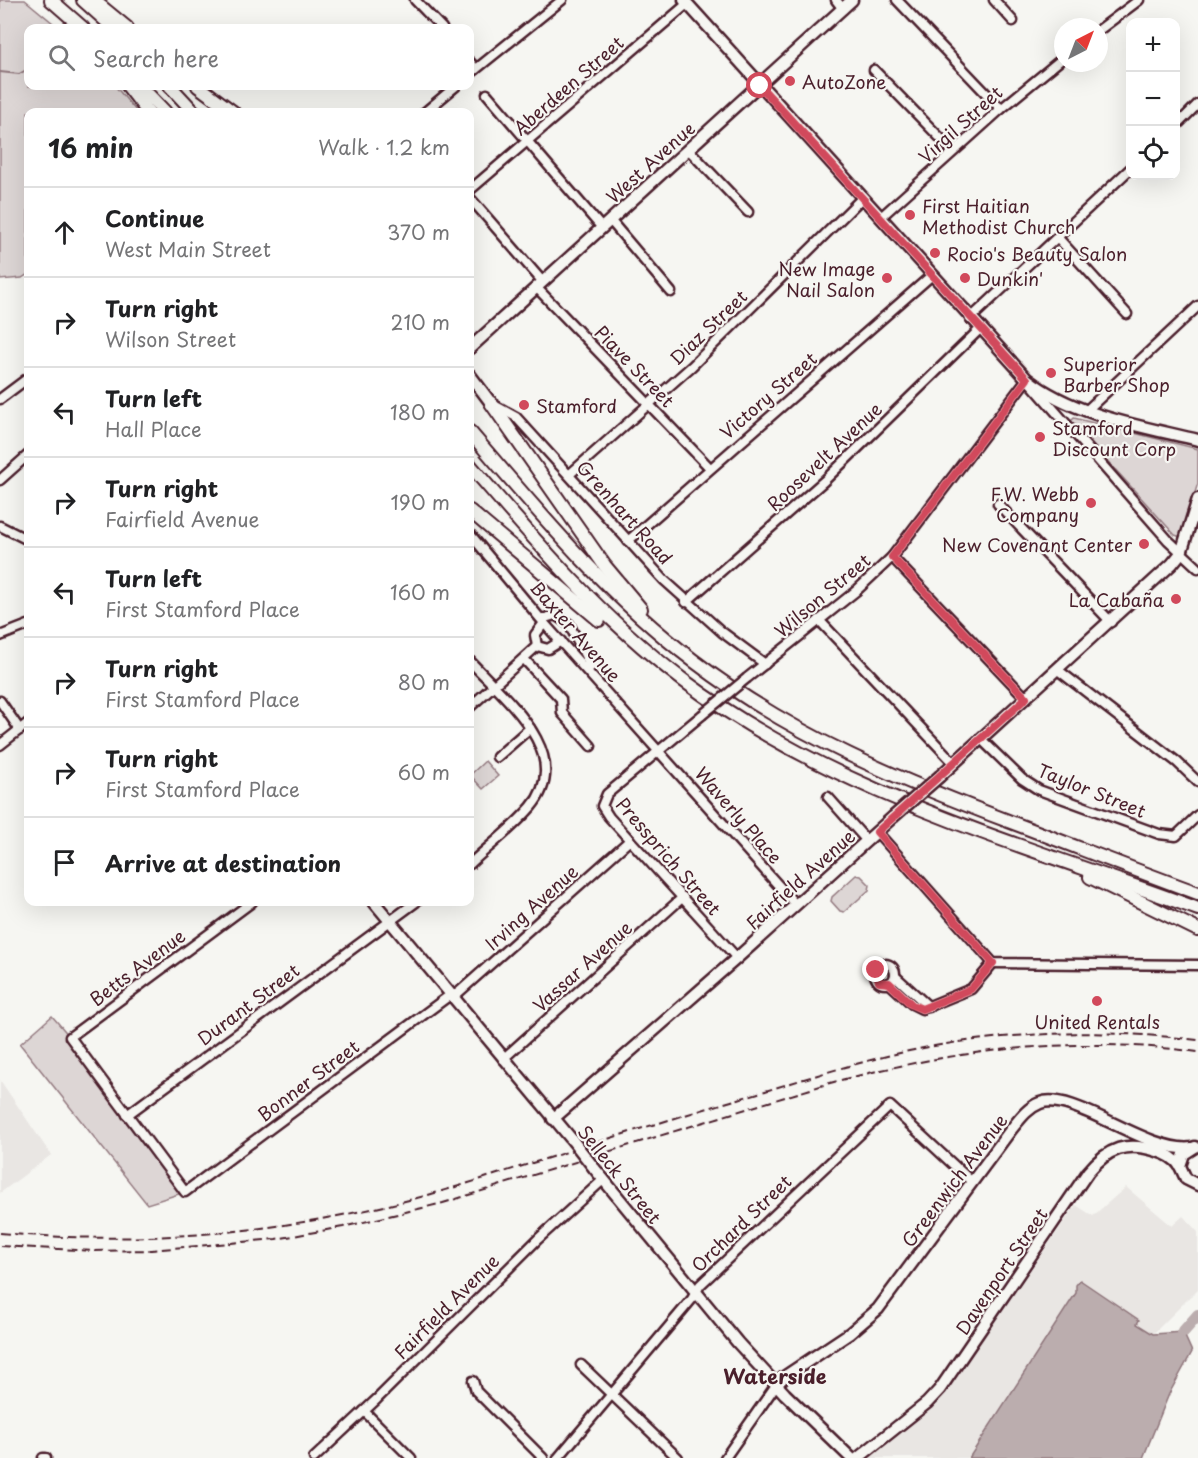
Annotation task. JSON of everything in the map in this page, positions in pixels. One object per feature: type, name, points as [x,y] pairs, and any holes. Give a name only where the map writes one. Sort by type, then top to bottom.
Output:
[{"type":"highway","points":[[83,0],[110,24]]},
{"type":"highway","points":[[93,0],[122,24]]},
{"type":"highway","points":[[53,2],[73,24]]},
{"type":"highway","points":[[53,2],[78,24]]},
{"type":"highway","points":[[131,90],[145,108]]},
{"type":"highway","points":[[144,90],[161,108]]},
{"type":"highway","points":[[174,90],[190,108]]},
{"type":"highway","points":[[203,90],[227,108]]},
{"type":"highway","points":[[491,403],[604,566],[674,645]]},
{"type":"highway","points":[[474,437],[580,558],[628,607],[674,645],[757,705],[846,755],[940,795],[1198,893]]},
{"type":"highway","points":[[474,470],[579,589],[623,631],[683,680]]},
{"type":"highway","points":[[474,514],[608,627],[747,724],[837,774],[915,808],[1198,909]]},
{"type":"highway","points":[[1029,849],[1198,930]]},
{"type":"main road","name":"West Avenue","points":[[474,344],[760,86],[840,4],[852,0]]},
{"type":"main road","points":[[685,2],[881,217],[970,319],[1027,379],[1045,393],[1086,411],[1198,440]]},
{"type":"main road","name":"Grenhart Road","points":[[474,380],[491,403]]},
{"type":"main road","name":"Fairfield Avenue","points":[[553,1119],[737,958],[1111,622],[1181,553],[1198,499]]},
{"type":"main road","name":"Selleck Street","points":[[377,906],[696,1293],[776,1385],[851,1458]]},
{"type":"main road","name":"Greenwich Avenue","points":[[776,1385],[873,1314],[1022,1116],[1033,1106],[1048,1101],[1062,1102],[1138,1135],[1174,1146],[1195,1147]]},
{"type":"main road","name":"Davenport Street","points":[[858,1458],[927,1403],[940,1389],[1099,1160],[1115,1148],[1132,1145],[1163,1153],[1180,1166],[1186,1179],[1198,1185]]},
{"type":"main road","points":[[1180,1166],[1183,1157],[1195,1147]]},
{"type":"street","points":[[415,0],[438,24]]},
{"type":"street","points":[[474,66],[562,0]]},
{"type":"street","points":[[897,0],[1000,109]]},
{"type":"street","points":[[994,0],[1013,21]]},
{"type":"street","points":[[1108,23],[1139,0]]},
{"type":"street","name":"Aberdeen Street","points":[[474,187],[685,2]]},
{"type":"street","name":"Virgil Street","points":[[881,217],[1000,109],[1054,65]]},
{"type":"street","points":[[874,70],[953,151]]},
{"type":"street","points":[[430,108],[451,90]]},
{"type":"street","points":[[487,94],[527,142],[672,292]]},
{"type":"street","points":[[1180,122],[1198,104]]},
{"type":"street","points":[[688,149],[748,212]]},
{"type":"street","points":[[970,319],[1126,174]]},
{"type":"street","name":"Diaz Street","points":[[570,474],[770,291],[862,198]]},
{"type":"street","name":"Piave Street","points":[[474,203],[539,284],[710,468]]},
{"type":"street","points":[[1058,238],[1127,314]]},
{"type":"street","name":"Victory Street","points":[[628,541],[932,275]]},
{"type":"street","points":[[1086,411],[1198,306]]},
{"type":"street","name":"Roosevelt Avenue","points":[[686,602],[824,481],[980,329]]},
{"type":"street","points":[[1027,379],[1181,553],[1198,568]]},
{"type":"street","name":"Wilson Street","points":[[602,802],[658,749],[856,591],[892,557],[1027,379]]},
{"type":"street","points":[[0,399],[24,381]]},
{"type":"street","name":"Grenhart Road","points":[[491,403],[516,417],[686,602],[765,664]]},
{"type":"street","points":[[1065,403],[1063,414],[1071,431]]},
{"type":"street","points":[[0,480],[24,459]]},
{"type":"street","points":[[998,504],[1111,622]]},
{"type":"street","points":[[0,526],[24,538]]},
{"type":"street","name":"Baxter Avenue","points":[[474,539],[543,621],[658,749]]},
{"type":"street","points":[[892,557],[1026,698]]},
{"type":"street","points":[[537,646],[534,635],[543,621],[555,615],[566,619],[586,659],[606,690]]},
{"type":"street","points":[[819,620],[954,763]]},
{"type":"street","points":[[0,636],[24,627]]},
{"type":"street","points":[[537,646],[548,649],[561,641]]},
{"type":"street","points":[[474,703],[537,646]]},
{"type":"street","points":[[524,658],[561,699],[562,713],[591,746]]},
{"type":"street","points":[[474,665],[530,728],[540,745],[544,777],[536,800],[474,858]]},
{"type":"street","points":[[1058,670],[1177,762],[1198,782]]},
{"type":"street","points":[[0,701],[20,730]]},
{"type":"street","points":[[0,745],[24,726]]},
{"type":"street","points":[[497,757],[530,728]]},
{"type":"street","name":"Taylor Street","points":[[981,739],[1032,787],[1159,834],[1176,836],[1198,815]]},
{"type":"street","name":"Waverly Place","points":[[658,749],[795,904]]},
{"type":"street","points":[[828,797],[867,841]]},
{"type":"street","name":"Pressprich Street","points":[[602,802],[604,811],[737,958]]},
{"type":"street","points":[[877,832],[993,963],[1198,965]]},
{"type":"street","name":"Irving Avenue","points":[[452,996],[508,950],[630,840]]},
{"type":"street","name":"Vassar Avenue","points":[[503,1059],[682,897]]},
{"type":"street","name":"Betts Avenue","points":[[127,1115],[70,1037],[247,906]]},
{"type":"street","name":"Durant Street","points":[[127,1115],[410,906]]},
{"type":"street","points":[[892,979],[912,1005],[922,1009],[971,989],[993,963]]},
{"type":"street","name":"Bonner Street","points":[[127,1115],[185,1192],[452,996]]},
{"type":"street","name":"Orchard Street","points":[[558,1458],[708,1277],[890,1106],[972,1182]]},
{"type":"street","name":"Fairfield Avenue","points":[[314,1458],[364,1412],[538,1239],[604,1179]]},
{"type":"street","points":[[581,1365],[678,1458]]},
{"type":"street","points":[[473,1381],[476,1391],[543,1458]]},
{"type":"street","points":[[725,1458],[776,1385]]},
{"type":"street","points":[[364,1412],[411,1458]]},
{"type":"shaded area","points":[[0,0],[25,0],[54,24],[24,24],[24,90],[118,90],[134,108],[24,108],[24,277],[0,280]]},
{"type":"shaded area","points":[[1074,418],[1198,449],[1198,483],[1181,537],[1175,535],[1071,421]]},
{"type":"shaded area","points":[[485,761],[498,776],[483,789],[474,779],[474,771]]},
{"type":"shaded area","points":[[856,875],[861,876],[870,885],[869,890],[844,912],[840,911],[831,901],[832,897]]},
{"type":"shaded area","points":[[52,1016],[185,1192],[147,1204],[20,1044]]},
{"type":"shaded area","points":[[0,1080],[51,1155],[0,1193]]},
{"type":"shaded area","points":[[1126,1187],[1172,1226],[1183,1216],[1198,1232],[1198,1289],[1153,1334],[1136,1324],[1139,1320],[1076,1285],[1077,1293],[969,1458],[867,1458],[943,1396],[1076,1205],[1093,1216]]},
{"type":"shaded area","points":[[1080,1280],[1139,1320],[1137,1324],[1153,1334],[1183,1332],[1192,1352],[1169,1394],[1143,1458],[969,1458],[1076,1293],[1076,1285]]},
{"type":"waterway","points":[[0,72],[19,74],[24,71]]},
{"type":"waterway","points":[[1183,1332],[1198,1315]]},
{"type":"railway","points":[[0,1233],[103,1238],[155,1237],[257,1229],[308,1221],[359,1212],[442,1191],[808,1078],[923,1048],[1009,1036],[1072,1033],[1198,1040]]},
{"type":"railway","points":[[0,1246],[94,1251],[151,1250],[276,1239],[343,1227],[443,1203],[875,1071],[966,1054],[1059,1046],[1152,1047],[1198,1052]]},
{"type":"place","name":"AutoZone","points":[[790,81]]},
{"type":"place","name":"First Haitian Methodist Church","points":[[910,215]]},
{"type":"place","name":"Rocio's Beauty Salon","points":[[935,253]]},
{"type":"place","name":"New Image Nail Salon","points":[[887,278]]},
{"type":"place","name":"Dunkin'","points":[[965,278]]},
{"type":"place","name":"Superior Barber Shop","points":[[1051,373]]},
{"type":"place","name":"Stamford","points":[[524,405]]},
{"type":"place","name":"Stamford Discount Corp","points":[[1040,437]]},
{"type":"place","name":"F.W. Webb Company","points":[[1091,503]]},
{"type":"place","name":"New Covenant Center","points":[[1144,544]]},
{"type":"place","name":"La Cabaña","points":[[1176,599]]},
{"type":"place","name":"United Rentals","points":[[1097,1001]]},
{"type":"district","name":"Waterside","points":[[775,1376]]},
{"type":"route","points":[[760,86],[881,217],[954,302],[1027,379],[892,557],[1026,698],[877,832],[993,963],[971,989],[922,1009],[912,1005],[889,983],[879,982],[876,970]]}]
